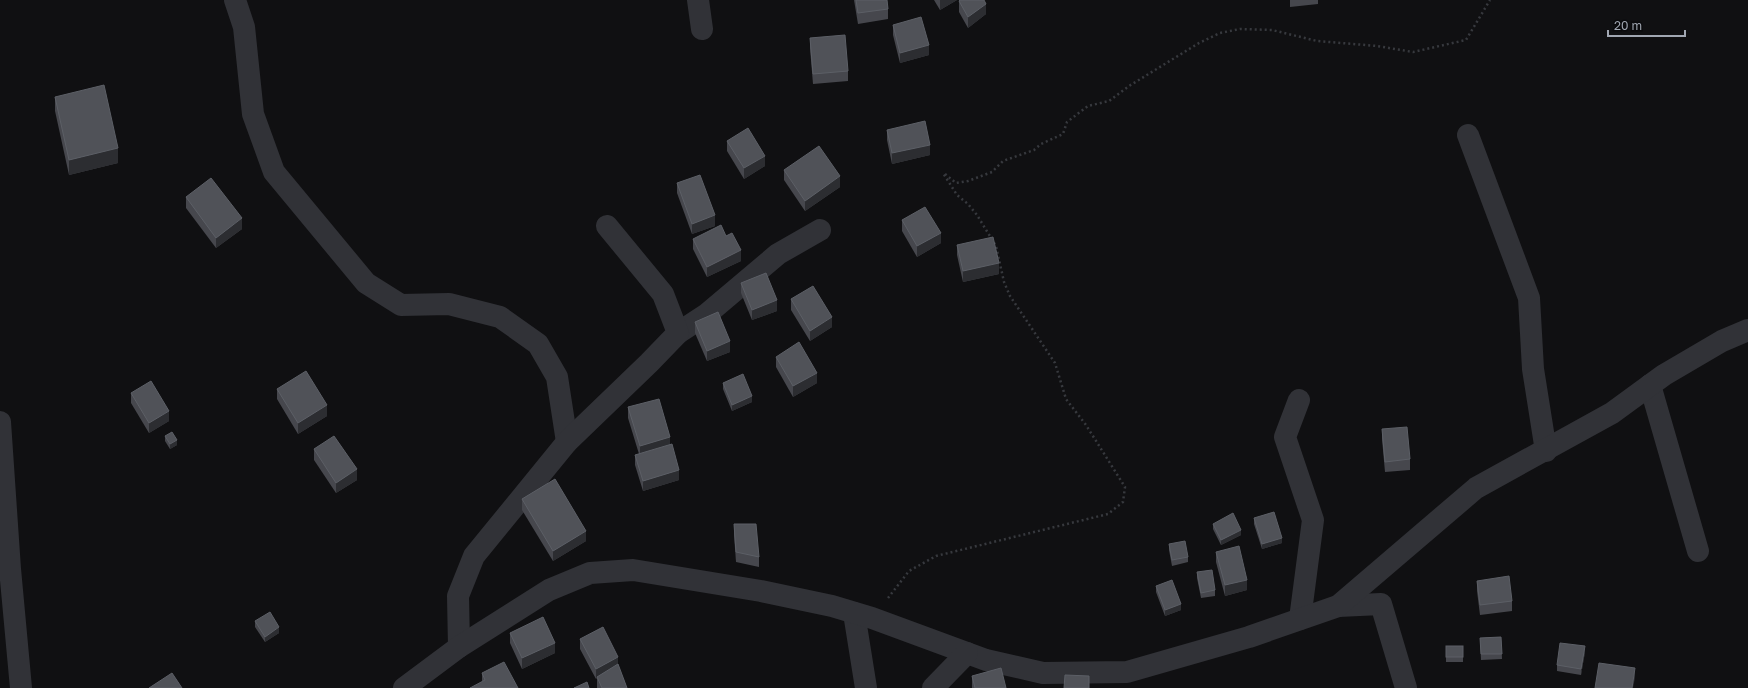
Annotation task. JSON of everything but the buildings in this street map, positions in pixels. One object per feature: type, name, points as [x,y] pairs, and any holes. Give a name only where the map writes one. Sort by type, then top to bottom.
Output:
[{"type":"street","points":[[235,0],[244,26],[253,114],[274,172],[366,283],[401,305],[448,304],[500,317],[538,344],[557,377],[567,442]]},
{"type":"street","points":[[698,0],[702,29]]},
{"type":"street","points":[[1468,134],[1529,298],[1532,369],[1546,451]]},
{"type":"street","points":[[608,226],[663,294],[678,333]]},
{"type":"street","points":[[459,648],[458,596],[474,556],[567,442],[649,364],[678,333],[707,314],[778,254],[820,230]]},
{"type":"street","points":[[1338,606],[1476,488],[1546,451],[1612,413],[1664,375],[1722,341],[1748,330]]},
{"type":"street","points":[[1650,386],[1698,551]]},
{"type":"street","points":[[1299,400],[1286,437],[1313,520],[1300,619]]},
{"type":"street","points":[[0,422],[10,569],[21,688]]},
{"type":"street","points":[[404,688],[459,648],[549,590],[590,573],[633,570],[761,591],[832,606],[863,615],[986,660],[1043,673],[1130,680],[1338,606],[1381,604],[1406,688]]},
{"type":"street","points":[[863,615],[866,688]]},
{"type":"street","points":[[933,688],[967,653]]},
{"type":"path","points":[[863,615],[910,571],[936,556],[1108,514],[1123,502],[1126,487],[1086,425],[1066,399],[1055,363],[1010,296],[1004,282],[996,246],[977,216],[968,204],[957,195],[943,173],[956,183],[992,172],[1003,161],[1034,150],[1041,144],[1063,134],[1067,122],[1088,106],[1109,101],[1129,86],[1199,43],[1220,33],[1240,29],[1272,30],[1317,41],[1377,46],[1413,52],[1466,40],[1490,0]]}]
